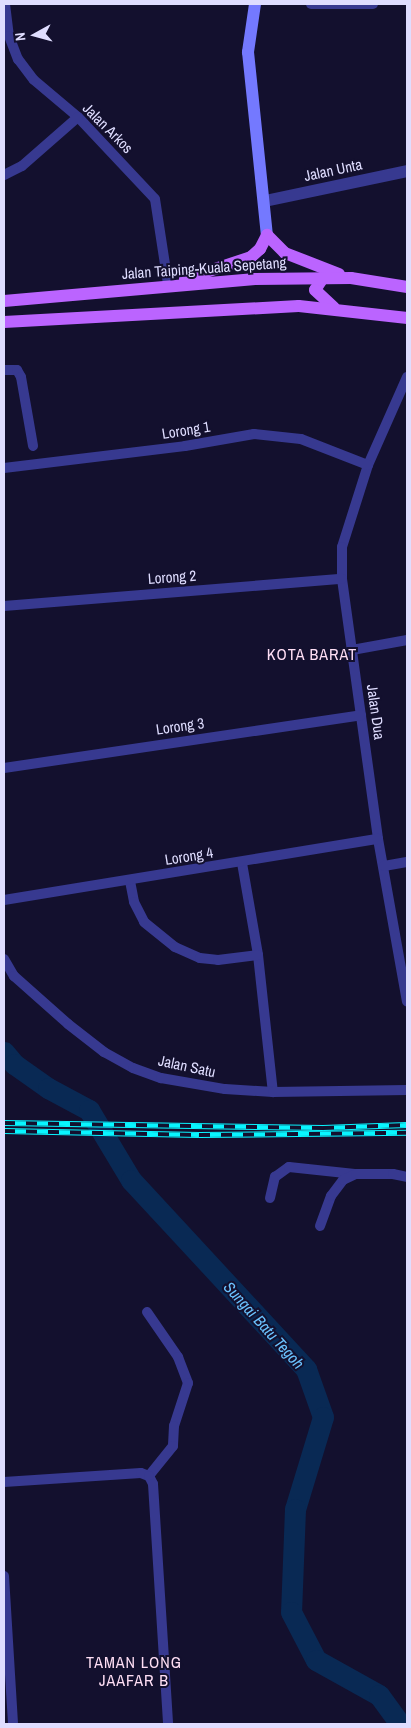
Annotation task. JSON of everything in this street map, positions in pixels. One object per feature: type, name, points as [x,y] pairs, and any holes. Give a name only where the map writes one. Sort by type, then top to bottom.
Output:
[{"type":"main road","points":[[168,284],[251,257],[260,249],[267,235],[265,200],[248,52],[255,4]]},
{"type":"main road","points":[[267,235],[291,255],[351,278]]},
{"type":"main road","points":[[323,278],[315,290],[334,308]]},
{"type":"main road","name":"Jalan Taiping-Kuala Sepetang","points":[[4,301],[168,284],[323,278],[351,278],[407,287]]},
{"type":"main road","points":[[4,322],[244,308],[334,308],[407,318]]},
{"type":"street","name":"Jalan Arkos","points":[[5,4],[9,36],[18,59],[34,80],[78,117],[155,199],[168,284]]},
{"type":"street","points":[[311,4],[373,4]]},
{"type":"street","points":[[4,175],[22,166],[78,117]]},
{"type":"street","name":"Jalan Unta","points":[[265,200],[407,171]]},
{"type":"street","points":[[4,370],[17,370],[21,377],[33,446]]},
{"type":"street","name":"Jalan Dua","points":[[407,377],[368,465],[342,547],[342,579],[378,840],[407,1001]]},
{"type":"street","name":"Lorong 1","points":[[4,468],[185,446],[254,434],[300,439],[368,465]]},
{"type":"street","name":"Lorong 2","points":[[4,606],[342,579]]},
{"type":"street","points":[[352,650],[407,640]]},
{"type":"street","name":"Lorong 3","points":[[4,768],[361,715]]},
{"type":"street","name":"Lorong 4","points":[[4,900],[378,840]]},
{"type":"street","points":[[384,866],[407,862]]},
{"type":"street","points":[[242,863],[258,955],[273,1092]]},
{"type":"street","points":[[130,881],[134,902],[144,922],[176,947],[200,958],[218,960],[258,955]]},
{"type":"street","name":"Jalan Satu","points":[[4,959],[14,976],[38,1000],[104,1052],[133,1068],[185,1084],[273,1092],[407,1090]]},
{"type":"street","points":[[270,1198],[275,1177],[289,1168],[356,1174],[393,1174],[407,1177]]},
{"type":"street","points":[[320,1226],[331,1196],[343,1180],[356,1174]]},
{"type":"street","points":[[147,1312],[178,1356],[188,1383],[174,1426],[173,1446],[150,1476]]},
{"type":"street","points":[[4,1482],[141,1473],[150,1476]]},
{"type":"street","points":[[150,1476],[153,1484],[168,1724]]},
{"type":"street","points":[[4,1576],[13,1724]]},
{"type":"waterway","name":"Sungai Batu Tegoh","points":[[4,1052],[14,1064],[48,1088],[89,1110],[131,1180],[306,1369],[323,1417],[295,1509],[291,1612],[316,1660],[379,1695],[400,1724]]},
{"type":"railway","points":[[4,1123],[323,1128],[407,1125]]},
{"type":"railway","points":[[4,1131],[199,1135],[407,1133]]},
{"type":"district","name":"KOTA BARAT","points":[[312,654]]},
{"type":"district","name":"TAMAN LONG JAAFAR B","points":[[134,1671]]}]
